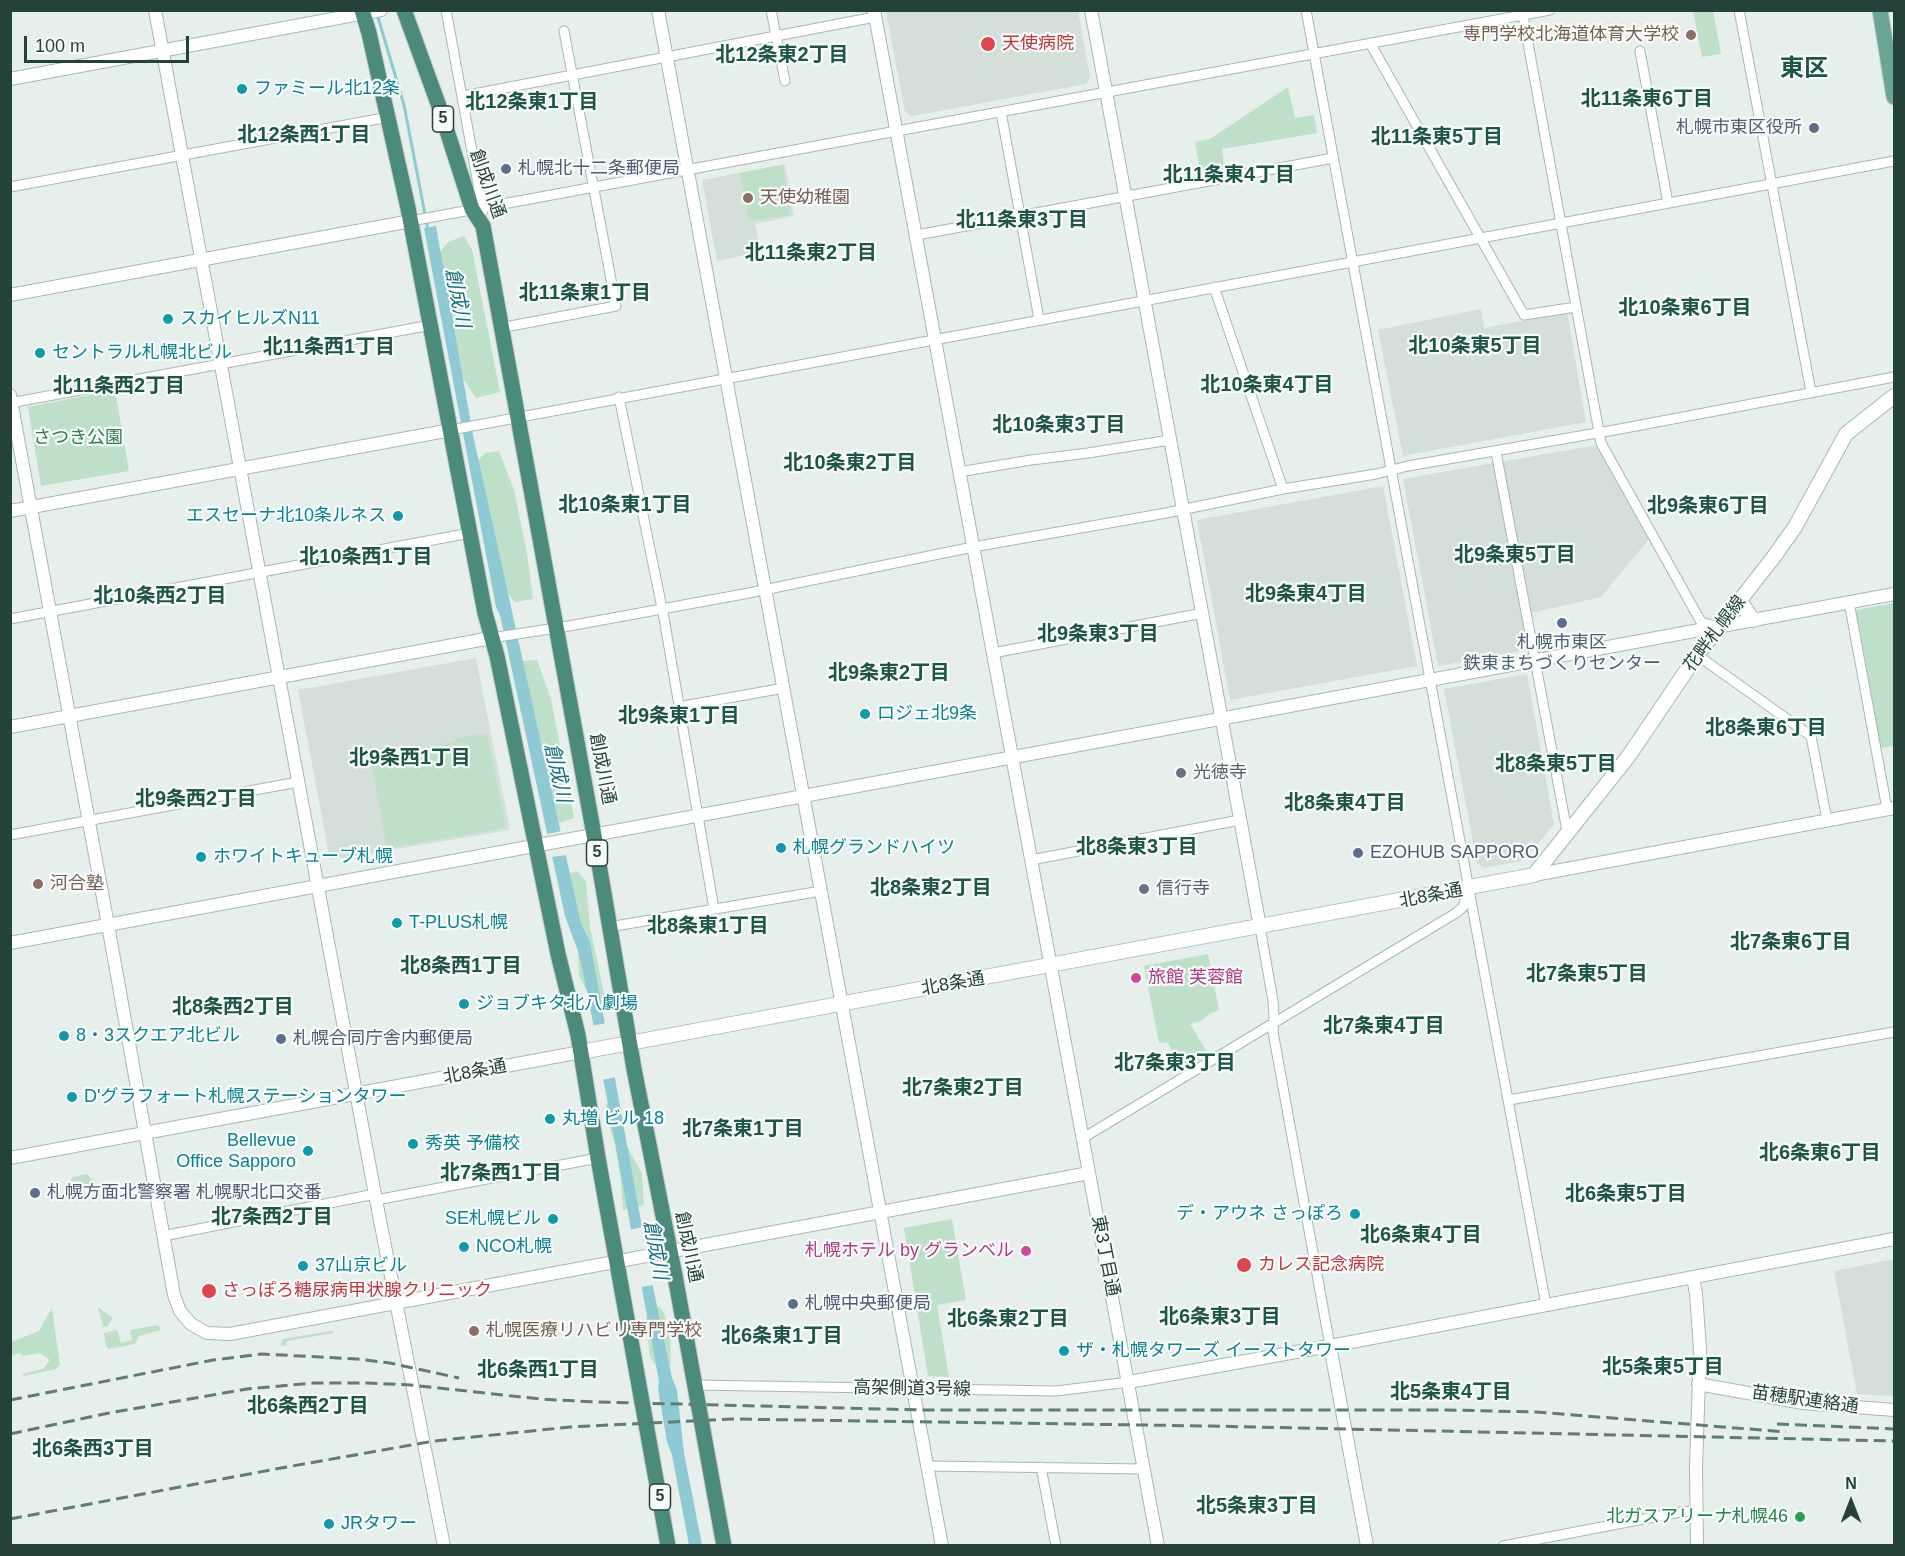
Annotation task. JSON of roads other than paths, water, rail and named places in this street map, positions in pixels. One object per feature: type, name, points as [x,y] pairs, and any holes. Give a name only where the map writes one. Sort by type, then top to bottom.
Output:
[{"type":"highway","name":"創成川通","points":[[404,10],[483,226],[630,1044],[724,1545]]},
{"type":"highway","name":"5","points":[[370,12],[389,117],[416,220],[431,326],[456,429],[470,533],[484,613],[499,638],[497,656],[542,845],[587,1051],[598,1158],[624,1260],[668,1545]]},
{"type":"main road","points":[[1880,10],[1894,97]]},
{"type":"main road","name":"花畔札幌線","points":[[1534,875],[1628,757],[1697,655],[1795,527],[1846,434],[1894,396]]},
{"type":"main road","points":[[1740,601],[1753,620]]},
{"type":"main road","name":"北8条通","points":[[587,1051],[1469,889],[1534,875]]},
{"type":"street","points":[[155,10],[375,1197],[444,1545]]},
{"type":"street","points":[[446,10],[463,96],[478,209]]},
{"type":"street","points":[[658,10],[942,1545]]},
{"type":"street","points":[[771,10],[784,81]]},
{"type":"street","points":[[1091,10],[1260,927],[1273,1001],[1273,1032],[1367,1545]]},
{"type":"street","points":[[1306,10],[1393,469],[1546,1305]]},
{"type":"street","points":[[10,295],[1523,13],[1550,10]]},
{"type":"street","points":[[1739,10],[1811,392]]},
{"type":"street","points":[[10,79],[370,12]]},
{"type":"street","points":[[1523,13],[1601,443],[1701,622],[1718,627]]},
{"type":"street","points":[[463,96],[776,37],[875,14]]},
{"type":"street","name":"東3丁目通","points":[[875,14],[1158,1545]]},
{"type":"street","points":[[500,328],[616,306],[564,31]]},
{"type":"street","points":[[1370,43],[1524,315],[1576,307]]},
{"type":"street","points":[[1640,51],[1668,203]]},
{"type":"street","points":[[1001,112],[1039,319]]},
{"type":"street","points":[[10,187],[389,117]]},
{"type":"street","points":[[917,235],[1333,158]]},
{"type":"street","points":[[10,511],[1894,161]]},
{"type":"street","points":[[1214,287],[1283,489]]},
{"type":"street","points":[[431,326],[11,401],[163,1236],[176,1304],[184,1318],[207,1333],[230,1334],[1089,1173]]},
{"type":"street","points":[[10,727],[749,593],[973,547],[1894,377]]},
{"type":"street","points":[[619,397],[664,618],[714,909]]},
{"type":"street","points":[[959,472],[1170,440]]},
{"type":"street","points":[[1496,452],[1567,831]]},
{"type":"street","points":[[10,619],[470,533]]},
{"type":"street","points":[[10,943],[1894,594]]},
{"type":"street","points":[[1849,602],[1891,808]]},
{"type":"street","points":[[993,653],[1203,613]]},
{"type":"street","points":[[1697,655],[1811,736],[1827,820]]},
{"type":"street","points":[[678,707],[784,688]]},
{"type":"street","points":[[10,835],[298,782]]},
{"type":"street","name":"北8条通","points":[[1534,875],[1891,808]]},
{"type":"street","points":[[1031,860],[1240,820]]},
{"type":"street","points":[[1083,1138],[1456,913],[1462,907],[1469,889]]},
{"type":"street","points":[[609,927],[821,891]]},
{"type":"street","points":[[1509,1100],[1894,1032]]},
{"type":"street","name":"北8条通","points":[[10,1158],[587,1051]]},
{"type":"street","points":[[163,1236],[598,1158]]},
{"type":"street","points":[[1129,1382],[1894,1239]]},
{"type":"street","points":[[1693,1277],[1700,1349],[1697,1545]]},
{"type":"street","name":"高架側道3号線","points":[[695,1385],[1056,1391],[1129,1382]]},
{"type":"street","name":"苗穂駅連絡通","points":[[1698,1384],[1803,1402],[1894,1410]]},
{"type":"street","points":[[927,1466],[1144,1469]]},
{"type":"street","points":[[1041,1467],[1056,1545]]},
{"type":"street","points":[[1503,1545],[1696,1511]]},
{"type":"water","points":[[436,226],[473,435],[581,924],[590,942],[653,1287],[672,1378],[677,1390],[684,1453],[702,1545],[689,1545],[672,1455],[667,1442],[658,1389],[659,1381],[588,996],[579,954],[565,916],[500,615],[496,607],[424,228]]},
{"type":"waterway","name":"創成川","points":[[377,14],[404,105],[428,230]]},
{"type":"railway","points":[[10,1400],[213,1360],[262,1354],[390,1363],[459,1378]]},
{"type":"railway","points":[[10,1434],[109,1413],[247,1389],[313,1383],[411,1385],[540,1399],[596,1402],[923,1410],[1536,1412],[1786,1432]]},
{"type":"railway","points":[[10,1519],[434,1441],[570,1427],[732,1419],[1209,1426],[1894,1441]]},
{"type":"railway","points":[[1777,1424],[1894,1429]]},
{"type":"place","name":"専門学校北海道体育大学校","points":[[1691,35]]},
{"type":"place","name":"天使病院","points":[[988,44]]},
{"type":"place","name":"ファミール北12条","points":[[242,89]]},
{"type":"place","name":"札幌市東区役所","points":[[1814,128]]},
{"type":"place","name":"札幌北十二条郵便局","points":[[506,169]]},
{"type":"place","name":"天使幼稚園","points":[[748,198]]},
{"type":"place","name":"スカイヒルズN11","points":[[168,319]]},
{"type":"place","name":"セントラル札幌北ビル","points":[[40,353]]},
{"type":"place","name":"エスセーナ北10条ルネス","points":[[398,516]]},
{"type":"place","name":"札幌市東区 鉄東まちづくりセンター","points":[[1562,623]]},
{"type":"place","name":"ロジェ北9条","points":[[865,714]]},
{"type":"place","name":"光徳寺","points":[[1181,773]]},
{"type":"place","name":"札幌グランドハイツ","points":[[781,848]]},
{"type":"place","name":"EZOHUB SAPPORO","points":[[1358,853]]},
{"type":"place","name":"ホワイトキューブ札幌","points":[[201,857]]},
{"type":"place","name":"河合塾","points":[[38,884]]},
{"type":"place","name":"信行寺","points":[[1144,889]]},
{"type":"place","name":"T-PLUS札幌","points":[[397,923]]},
{"type":"place","name":"旅館 芙蓉館","points":[[1136,978]]},
{"type":"place","name":"ジョブキタ北八劇場","points":[[464,1004]]},
{"type":"place","name":"8・3スクエア北ビル","points":[[64,1036]]},
{"type":"place","name":"札幌合同庁舎内郵便局","points":[[281,1039]]},
{"type":"place","name":"D'グラフォート札幌ステーションタワー","points":[[72,1097]]},
{"type":"place","name":"丸増 ビル 18","points":[[550,1119]]},
{"type":"place","name":"秀英 予備校","points":[[413,1144]]},
{"type":"place","name":"Bellevue Office Sapporo","points":[[308,1151]]},
{"type":"place","name":"札幌方面北警察署 札幌駅北口交番","points":[[35,1193]]},
{"type":"place","name":"デ・アウネ さっぽろ","points":[[1355,1214]]},
{"type":"place","name":"SE札幌ビル","points":[[553,1219]]},
{"type":"place","name":"NCO札幌","points":[[464,1247]]},
{"type":"place","name":"札幌ホテル by グランベル","points":[[1026,1251]]},
{"type":"place","name":"カレス記念病院","points":[[1244,1265]]},
{"type":"place","name":"37山京ビル","points":[[303,1266]]},
{"type":"place","name":"さっぽろ糖尿病甲状腺クリニック","points":[[209,1291]]},
{"type":"place","name":"札幌中央郵便局","points":[[793,1304]]},
{"type":"place","name":"札幌医療リハビリ専門学校","points":[[474,1331]]},
{"type":"place","name":"ザ・札幌タワーズ イーストタワー","points":[[1064,1351]]},
{"type":"place","name":"北ガスアリーナ札幌46","points":[[1800,1517]]},
{"type":"place","name":"JRタワー","points":[[329,1524]]},
{"type":"district","name":"北12条東2丁目","points":[[782,55]]},
{"type":"district","name":"東区","points":[[1804,69]]},
{"type":"district","name":"北11条東6丁目","points":[[1647,99]]},
{"type":"district","name":"北12条東1丁目","points":[[532,102]]},
{"type":"district","name":"北12条西1丁目","points":[[304,135]]},
{"type":"district","name":"北11条東5丁目","points":[[1437,137]]},
{"type":"district","name":"北11条東4丁目","points":[[1229,175]]},
{"type":"district","name":"北11条東3丁目","points":[[1022,220]]},
{"type":"district","name":"北11条東2丁目","points":[[811,253]]},
{"type":"district","name":"北11条東1丁目","points":[[585,293]]},
{"type":"district","name":"北10条東6丁目","points":[[1685,308]]},
{"type":"district","name":"北10条東5丁目","points":[[1475,346]]},
{"type":"district","name":"北11条西1丁目","points":[[329,347]]},
{"type":"district","name":"北10条東4丁目","points":[[1267,385]]},
{"type":"district","name":"北11条西2丁目","points":[[119,386]]},
{"type":"district","name":"北10条東3丁目","points":[[1059,425]]},
{"type":"district","name":"北10条東2丁目","points":[[850,463]]},
{"type":"district","name":"北10条東1丁目","points":[[625,505]]},
{"type":"district","name":"北9条東6丁目","points":[[1708,506]]},
{"type":"district","name":"北9条東5丁目","points":[[1515,555]]},
{"type":"district","name":"北10条西1丁目","points":[[366,557]]},
{"type":"district","name":"北9条東4丁目","points":[[1306,594]]},
{"type":"district","name":"北10条西2丁目","points":[[160,596]]},
{"type":"district","name":"北9条東3丁目","points":[[1098,634]]},
{"type":"district","name":"北9条東2丁目","points":[[889,673]]},
{"type":"district","name":"北9条東1丁目","points":[[679,716]]},
{"type":"district","name":"北8条東6丁目","points":[[1766,728]]},
{"type":"district","name":"北9条西1丁目","points":[[410,758]]},
{"type":"district","name":"北8条東5丁目","points":[[1556,764]]},
{"type":"district","name":"北9条西2丁目","points":[[196,799]]},
{"type":"district","name":"北8条東4丁目","points":[[1345,803]]},
{"type":"district","name":"北8条東3丁目","points":[[1137,847]]},
{"type":"district","name":"北8条東2丁目","points":[[931,888]]},
{"type":"district","name":"北8条東1丁目","points":[[708,926]]},
{"type":"district","name":"北7条東6丁目","points":[[1791,942]]},
{"type":"district","name":"北8条西1丁目","points":[[461,966]]},
{"type":"district","name":"北7条東5丁目","points":[[1587,974]]},
{"type":"district","name":"北8条西2丁目","points":[[233,1007]]},
{"type":"district","name":"北7条東4丁目","points":[[1384,1026]]},
{"type":"district","name":"北7条東3丁目","points":[[1175,1063]]},
{"type":"district","name":"北7条東2丁目","points":[[963,1088]]},
{"type":"district","name":"北7条東1丁目","points":[[743,1129]]},
{"type":"district","name":"北6条東6丁目","points":[[1820,1153]]},
{"type":"district","name":"北7条西1丁目","points":[[501,1173]]},
{"type":"district","name":"北6条東5丁目","points":[[1626,1194]]},
{"type":"district","name":"北7条西2丁目","points":[[272,1217]]},
{"type":"district","name":"北6条東4丁目","points":[[1421,1235]]},
{"type":"district","name":"北6条東3丁目","points":[[1220,1317]]},
{"type":"district","name":"北6条東2丁目","points":[[1008,1319]]},
{"type":"district","name":"北6条東1丁目","points":[[782,1336]]},
{"type":"district","name":"北5条東5丁目","points":[[1663,1367]]},
{"type":"district","name":"北6条西1丁目","points":[[538,1370]]},
{"type":"district","name":"北5条東4丁目","points":[[1451,1392]]},
{"type":"district","name":"北6条西2丁目","points":[[308,1406]]},
{"type":"district","name":"北6条西3丁目","points":[[93,1449]]},
{"type":"district","name":"北5条東3丁目","points":[[1257,1506]]},
{"type":"park label","name":"さつき公園","points":[[78,438]]}]
